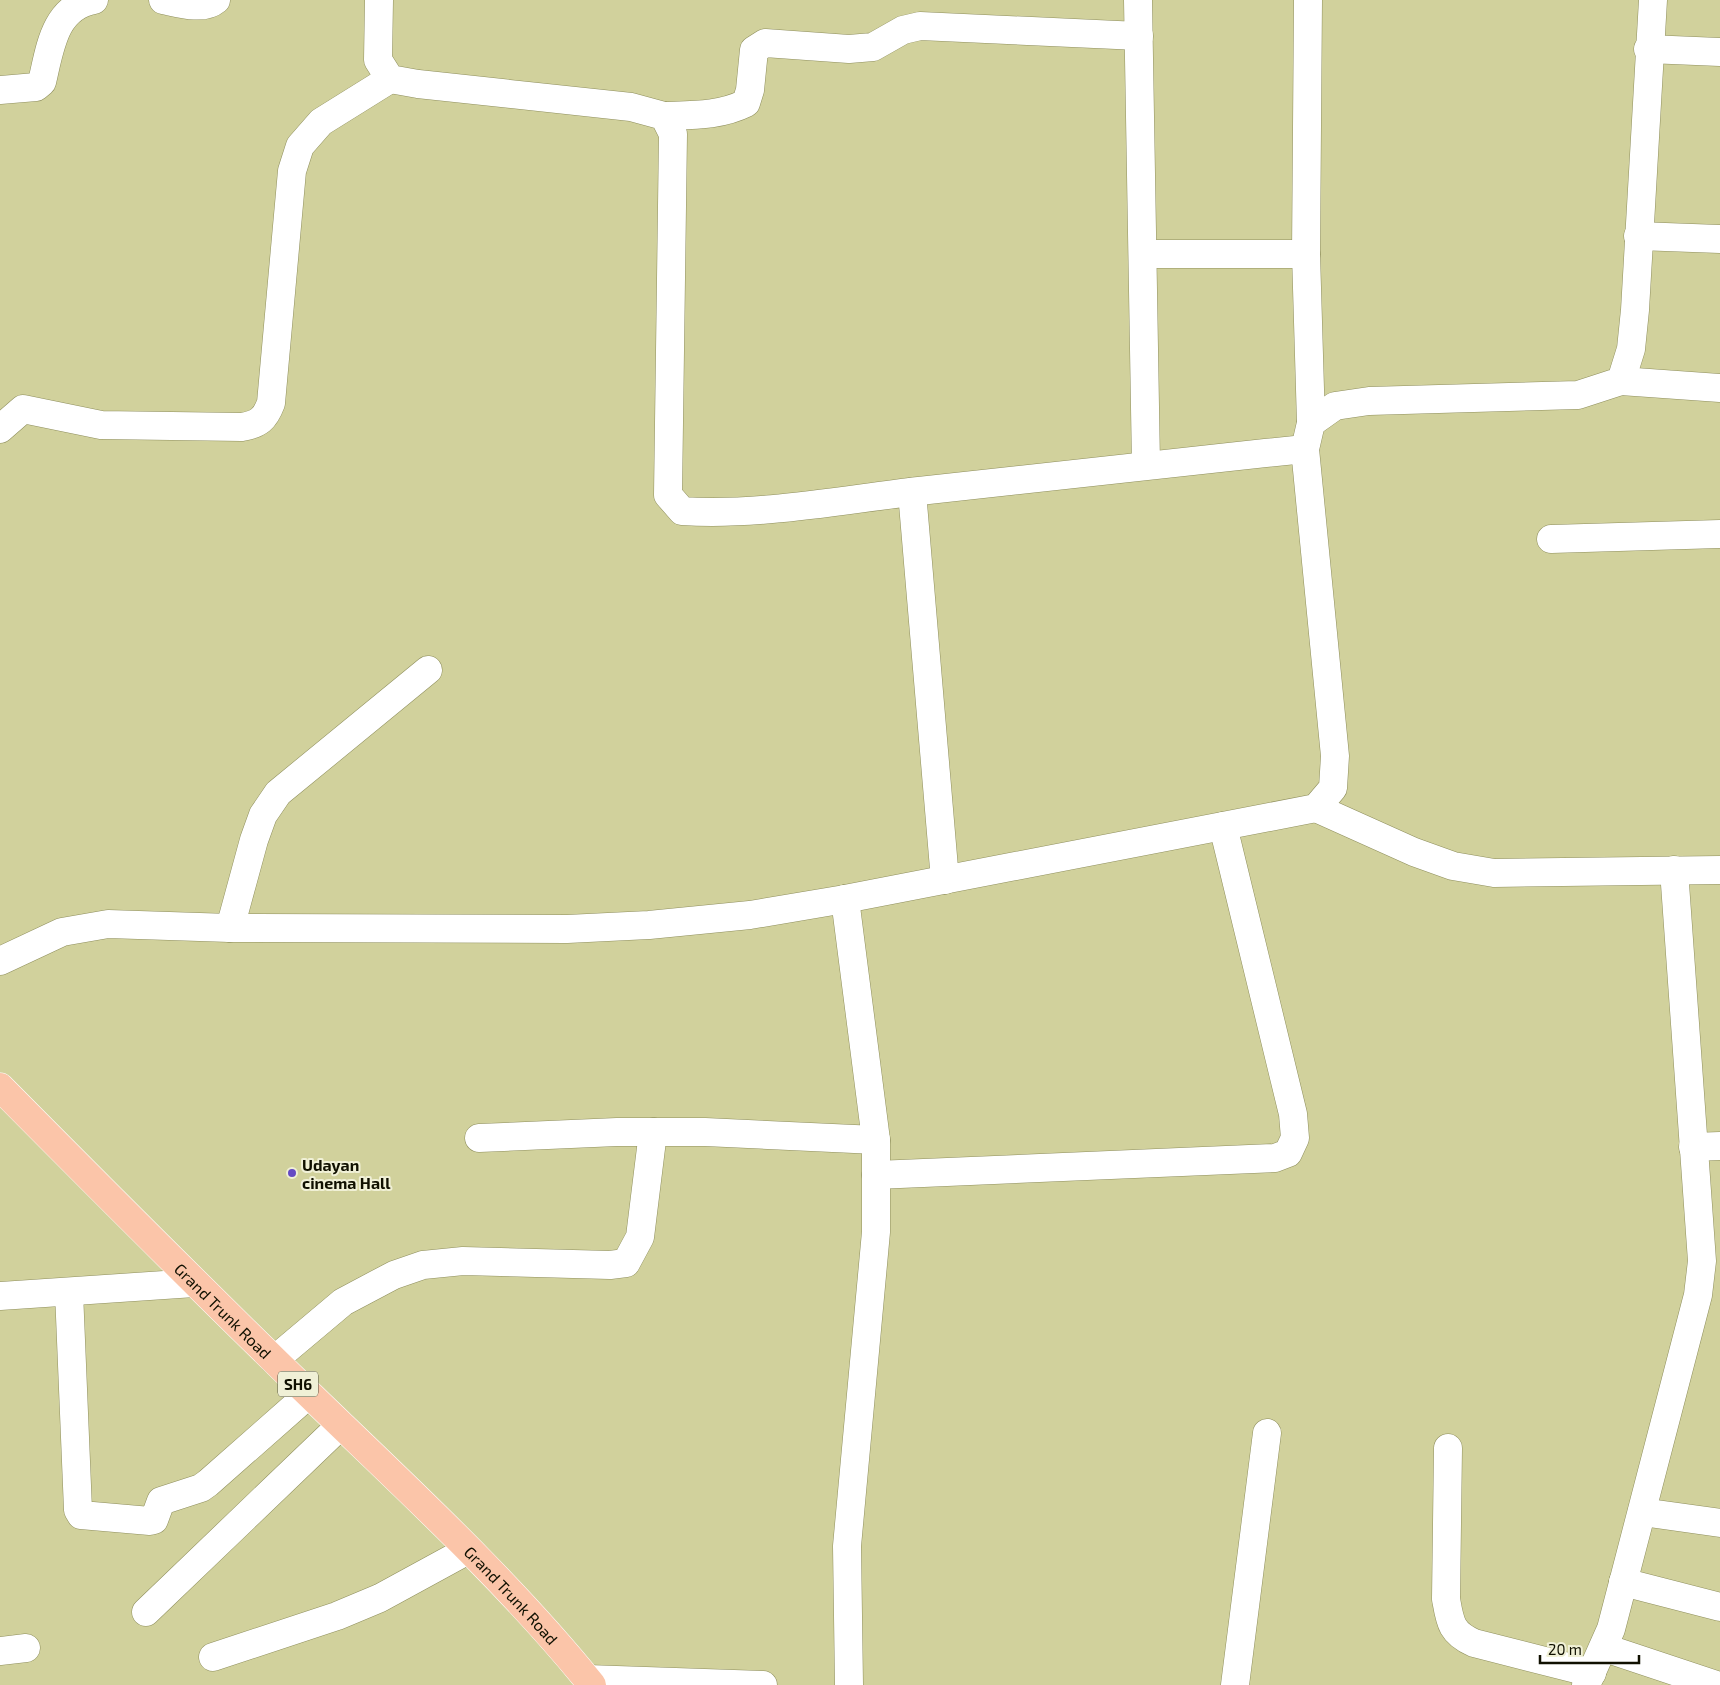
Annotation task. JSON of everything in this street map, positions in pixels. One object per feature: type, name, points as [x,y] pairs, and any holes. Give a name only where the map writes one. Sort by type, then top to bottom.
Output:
[{"type":"main road","name":"Grand Trunk Road","points":[[0,1087],[194,1283],[468,1550],[515,1598],[590,1682]]},
{"type":"street","points":[[0,90],[36,87],[42,82],[56,28],[63,17],[83,2],[94,0]]},
{"type":"street","points":[[163,0],[194,5],[212,4],[216,0]]},
{"type":"street","points":[[379,0],[378,60],[390,79]]},
{"type":"street","points":[[1138,0],[1146,465]]},
{"type":"street","points":[[1308,0],[1306,254],[1311,423],[1305,449],[1336,756],[1333,788],[1316,808]]},
{"type":"street","points":[[1621,381],[1631,349],[1648,49],[1653,0]]},
{"type":"street","points":[[0,429],[23,409],[101,425],[126,427],[242,427],[256,424],[266,416],[271,403],[292,171],[300,146],[321,122],[390,79],[418,84],[631,107],[664,116],[715,114],[734,109],[746,103],[750,90],[754,50],[765,43],[849,49],[873,47],[903,30],[920,26],[1139,36]]},
{"type":"street","points":[[1648,49],[1720,52]]},
{"type":"street","points":[[664,116],[674,134],[668,495],[682,511],[717,513],[1305,449]]},
{"type":"street","points":[[1638,236],[1720,239]]},
{"type":"street","points":[[1143,254],[1306,254]]},
{"type":"street","points":[[1311,423],[1335,406],[1369,401],[1578,395],[1621,381],[1720,388]]},
{"type":"street","points":[[912,492],[945,880]]},
{"type":"street","points":[[1551,539],[1720,534]]},
{"type":"street","points":[[230,928],[254,840],[263,815],[278,793],[428,670]]},
{"type":"street","points":[[0,961],[62,932],[108,924],[230,928],[567,929],[648,925],[750,915],[845,899],[1316,808],[1414,852],[1461,868],[1494,873],[1720,870]]},
{"type":"street","points":[[876,1176],[1275,1158],[1288,1153],[1294,1138],[1293,1114],[1223,826]]},
{"type":"street","points":[[1448,1448],[1446,1599],[1450,1622],[1460,1637],[1474,1643],[1590,1679],[1605,1648],[1691,1326],[1710,1274],[1702,1260],[1674,870]]},
{"type":"street","points":[[845,899],[876,1140],[876,1232],[847,1546],[849,1685]]},
{"type":"street","points":[[479,1138],[653,1132],[876,1140]]},
{"type":"street","points":[[274,1360],[343,1302],[394,1275],[423,1265],[463,1261],[610,1265],[626,1263],[640,1237],[653,1132]]},
{"type":"street","points":[[1693,1147],[1720,1146]]},
{"type":"street","points":[[0,1296],[194,1283]]},
{"type":"street","points":[[69,1292],[78,1510],[81,1515],[154,1520],[161,1501],[201,1488],[208,1483],[309,1394]]},
{"type":"street","points":[[146,1612],[341,1425]]},
{"type":"street","points":[[1234,1685],[1267,1433]]},
{"type":"street","points":[[1642,1512],[1720,1522]]},
{"type":"street","points":[[213,1656],[337,1616],[372,1601],[468,1550]]},
{"type":"street","points":[[1624,1582],[1720,1607]]},
{"type":"street","points":[[1605,1648],[1716,1685]]},
{"type":"street","points":[[590,1682],[763,1685]]},
{"type":"place","name":"Udayan cinema Hall","points":[[292,1173]]}]
